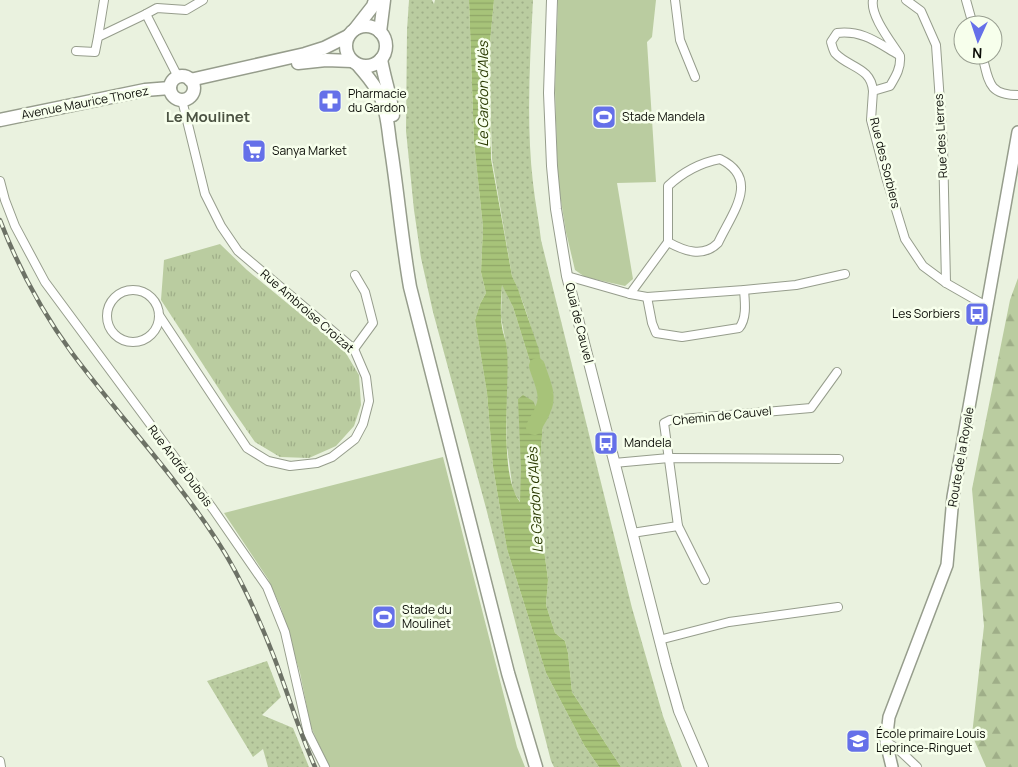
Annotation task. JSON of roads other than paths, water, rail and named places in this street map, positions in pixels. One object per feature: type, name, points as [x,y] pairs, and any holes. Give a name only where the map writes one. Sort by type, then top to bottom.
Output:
[{"type":"main road","points":[[375,0],[373,6],[352,32],[346,49],[374,85],[381,97],[385,112],[401,239],[410,287],[508,673],[536,767]]},
{"type":"main road","points":[[380,32],[384,0]]},
{"type":"main road","points":[[187,81],[305,54],[324,48],[352,32],[368,26],[380,32],[386,45],[382,59],[393,115],[393,166]]},
{"type":"main road","points":[[187,81],[189,97],[182,100],[175,98],[170,88],[172,82],[187,81],[226,79],[305,62],[326,60],[370,66],[382,59]]},
{"type":"main road","name":"Avenue Maurice Thorez","points":[[0,120],[145,90],[170,88]]},
{"type":"main road","name":"Route de la Royale","points":[[892,767],[886,742],[889,718],[947,565],[953,497],[1017,136]]},
{"type":"street","points":[[76,51],[95,52],[104,0]]},
{"type":"street","points":[[98,38],[157,8],[186,10],[203,0]]},
{"type":"street","name":"Quai de Cauvel","points":[[552,0],[549,93],[552,166],[556,209],[567,276],[659,640],[679,711],[703,767]]},
{"type":"street","points":[[675,0],[680,40],[695,77]]},
{"type":"street","points":[[873,0],[872,6],[876,18],[900,56],[901,64],[898,73],[890,86],[873,92],[872,83],[868,76],[835,52],[831,42],[837,33],[848,32],[866,35],[900,56]]},
{"type":"street","name":"Rue des Lierres","points":[[906,0],[921,11],[936,45],[943,145],[946,283]]},
{"type":"street","points":[[966,0],[971,15]]},
{"type":"street","points":[[146,14],[187,81]]},
{"type":"street","points":[[985,65],[991,84],[997,92],[1018,95]]},
{"type":"street","name":"Rue des Sorbiers","points":[[873,92],[871,120],[886,178],[905,238],[923,266],[946,283],[988,307]]},
{"type":"street","name":"Rue Ambroise Croizat","points":[[159,315],[155,331],[149,337],[132,343],[116,337],[110,331],[106,314],[108,305],[120,292],[138,290],[153,298],[158,306],[159,315],[248,448],[268,461],[290,466],[316,462],[332,457],[355,439],[363,424],[369,401],[366,377],[354,349],[238,251],[221,226],[205,194],[182,100]]},
{"type":"street","points":[[630,294],[668,242],[668,186],[680,175],[705,161],[720,159],[729,163],[740,177],[741,194],[718,243],[713,248],[704,252],[683,250],[668,242]]},
{"type":"street","name":"Rue André Dubois","points":[[0,181],[15,226],[45,282],[213,510],[267,587],[285,632],[308,733],[325,767]]},
{"type":"street","points":[[567,276],[630,294],[648,297],[796,285],[846,274]]},
{"type":"street","points":[[354,349],[373,323],[365,292],[355,276]]},
{"type":"street","points":[[648,297],[652,323],[656,333],[682,337],[738,328],[743,324],[745,310],[744,290]]},
{"type":"street","name":"Chemin de Cauvel","points":[[705,580],[678,526],[664,423],[670,420],[811,408],[837,372]]},
{"type":"street","points":[[614,463],[669,458],[839,459]]},
{"type":"street","points":[[632,532],[678,526]]},
{"type":"street","points":[[659,640],[729,622],[838,607]]},
{"type":"street","points":[[886,742],[898,749],[917,767]]},
{"type":"street","points":[[0,761],[1,767]]},
{"type":"water","points":[[469,0],[494,0],[489,53],[491,159],[512,276],[539,350],[545,387],[532,368],[513,307],[502,285],[501,322],[507,350],[508,366],[506,429],[509,472],[513,489],[520,502],[521,468],[518,399],[523,395],[533,401],[538,411],[544,408],[540,464],[542,534],[548,580],[546,605],[555,633],[565,641],[572,692],[621,767],[599,767],[584,745],[546,673],[507,549],[493,467],[487,393],[475,320],[486,293],[481,272],[483,227],[474,142]]},
{"type":"waterway","name":"Le Gardon d'Alès","points":[[534,427],[542,412],[546,398],[537,366]]},
{"type":"railway","points":[[0,220],[32,289],[61,337],[182,491],[233,567],[268,642],[315,767]]},
{"type":"place","name":"Pharmacie du Gardon","points":[[330,101]]},
{"type":"place","name":"Stade Mandela","points":[[604,117]]},
{"type":"place","name":"Sanya Market","points":[[254,151]]},
{"type":"place","name":"Les Sorbiers","points":[[977,314]]},
{"type":"place","name":"Mandela","points":[[606,443]]},
{"type":"place","name":"Stade du Moulinet","points":[[384,617]]},
{"type":"place","name":"École primaire Louis Leprince-Ringuet","points":[[858,741]]},
{"type":"district","name":"Le Moulinet","points":[[208,117]]}]
